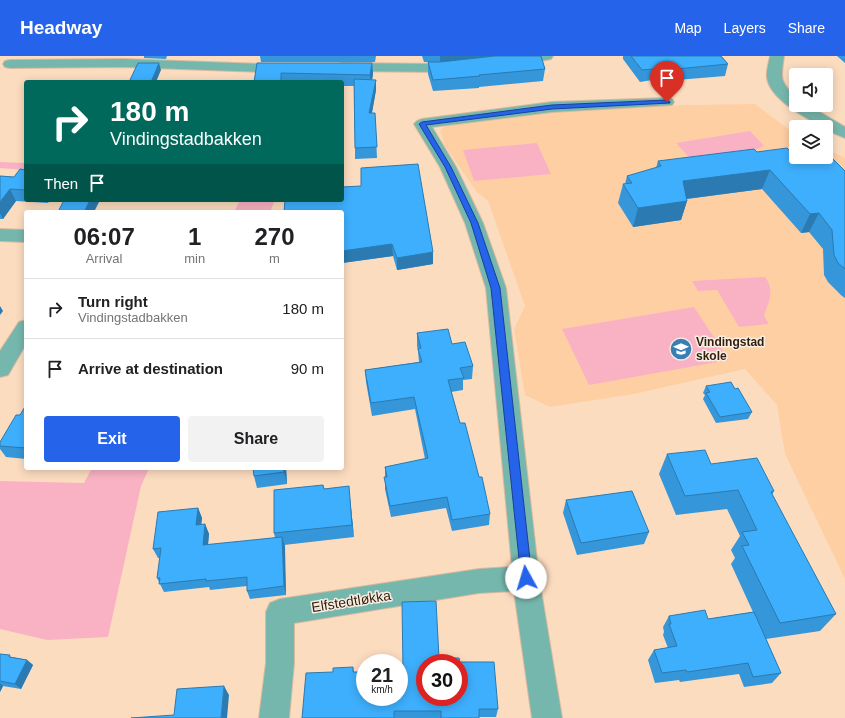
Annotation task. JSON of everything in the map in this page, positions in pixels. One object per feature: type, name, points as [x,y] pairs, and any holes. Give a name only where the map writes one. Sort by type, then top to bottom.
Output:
[{"type":"street","points":[[497,62],[546,56]]},
{"type":"street","points":[[777,56],[774,78],[780,90],[789,98]]},
{"type":"street","points":[[10,64],[202,60],[264,68],[295,67]]},
{"type":"street","points":[[326,67],[440,68],[474,65]]},
{"type":"street","points":[[249,80],[274,71],[279,67]]},
{"type":"street","points":[[547,718],[526,578],[496,288],[474,223],[448,167],[422,124],[552,107],[667,102]]},
{"type":"street","points":[[808,112],[845,133]]},
{"type":"street","points":[[0,234],[24,236]]},
{"type":"street","points":[[0,369],[24,330]]},
{"type":"street","name":"Elfstedtløkka","points":[[274,718],[280,663],[280,612],[479,581],[526,578]]},
{"type":"shaded area","name":"Vindingstad skole","points":[[755,104],[789,130],[789,164],[833,164],[833,152],[845,158],[845,579],[785,454],[777,405],[745,369],[634,394],[550,407],[525,395],[514,329],[525,306],[488,201],[476,191],[445,146],[440,130],[452,122],[526,113],[625,106]]},
{"type":"shaded area","points":[[750,131],[764,146],[751,152],[694,163],[676,143]]},
{"type":"shaded area","points":[[537,143],[551,174],[474,181],[463,150]]},
{"type":"shaded area","points":[[0,162],[24,163],[24,170],[0,168]]},
{"type":"shaded area","points":[[239,202],[274,202],[271,210],[235,210]]},
{"type":"shaded area","points":[[765,277],[770,286],[770,296],[764,316],[769,324],[739,327],[717,290],[698,291],[692,281]]},
{"type":"shaded area","points":[[694,307],[729,360],[589,385],[562,329]]},
{"type":"shaded area","points":[[91,470],[148,470],[141,486],[108,637],[47,640],[0,629],[0,481],[84,483]]},
{"type":"building","points":[[495,56],[541,56],[545,69],[433,80],[428,62],[440,62]]},
{"type":"building","points":[[631,56],[721,56],[728,64],[656,71],[654,69],[642,70]]},
{"type":"building","points":[[138,63],[159,63],[152,80],[130,80]]},
{"type":"building","points":[[257,63],[372,63],[370,75],[281,73],[281,80],[254,80]]},
{"type":"building","points":[[354,79],[376,80],[369,113],[375,113],[377,147],[355,148]]},
{"type":"building","points":[[787,148],[789,150],[789,164],[833,164],[833,159],[845,171],[845,269],[838,263],[834,255],[832,230],[819,213],[810,214],[770,170],[683,181],[687,201],[638,208],[623,184],[632,183],[627,176],[661,166],[658,161],[754,149],[757,152]]},
{"type":"building","points":[[418,164],[433,252],[397,258],[392,244],[344,251],[344,210],[284,210],[285,202],[344,202],[344,187],[361,186],[361,168]]},
{"type":"building","points":[[20,169],[24,170],[24,190],[10,189],[0,202],[0,176],[14,177]]},
{"type":"building","points":[[63,202],[89,202],[85,210],[59,210]]},
{"type":"building","points":[[448,329],[452,344],[465,342],[473,366],[460,368],[464,378],[448,380],[460,423],[465,423],[479,477],[482,477],[490,514],[452,520],[447,497],[390,506],[384,477],[387,477],[385,467],[428,458],[414,397],[371,403],[365,370],[422,362],[418,349],[421,348],[417,333]]},
{"type":"building","points":[[731,382],[735,389],[738,388],[752,412],[720,417],[706,393],[710,392],[706,386]]},
{"type":"building","points":[[24,408],[24,448],[0,446],[0,442],[16,415],[20,415]]},
{"type":"building","points":[[705,450],[711,464],[757,458],[774,491],[771,492],[836,614],[780,623],[742,546],[749,545],[742,532],[757,530],[738,490],[685,496],[667,454]]},
{"type":"building","points":[[253,470],[284,470],[284,472],[254,476]]},
{"type":"building","points":[[323,485],[324,489],[349,486],[352,525],[274,533],[274,490]]},
{"type":"building","points":[[632,491],[649,532],[581,543],[566,500]]},
{"type":"building","points":[[198,508],[196,525],[205,524],[203,545],[282,537],[284,586],[247,591],[247,577],[206,581],[206,579],[159,584],[160,578],[157,578],[161,548],[153,549],[158,512]]},
{"type":"building","points":[[436,601],[439,654],[416,654],[416,706],[468,706],[468,662],[494,662],[498,709],[479,709],[479,718],[441,718],[441,711],[394,711],[394,718],[302,718],[306,673],[333,672],[333,668],[353,667],[353,672],[356,672],[356,706],[408,706],[408,654],[403,654],[402,602]]},
{"type":"building","points":[[705,610],[708,619],[754,612],[781,673],[753,677],[748,663],[687,672],[686,670],[662,673],[654,650],[677,646],[669,624],[671,624],[669,616]]},
{"type":"building","points":[[0,654],[27,660],[15,684],[0,681]]},
{"type":"building","points":[[224,686],[221,718],[131,718],[174,715],[177,689]]},
{"type":"place","name":"Vindingstad skole","points":[[681,349]]},
{"type":"route","points":[[526,578],[496,288],[474,223],[448,167],[422,124],[552,107],[630,102],[667,102]]}]
